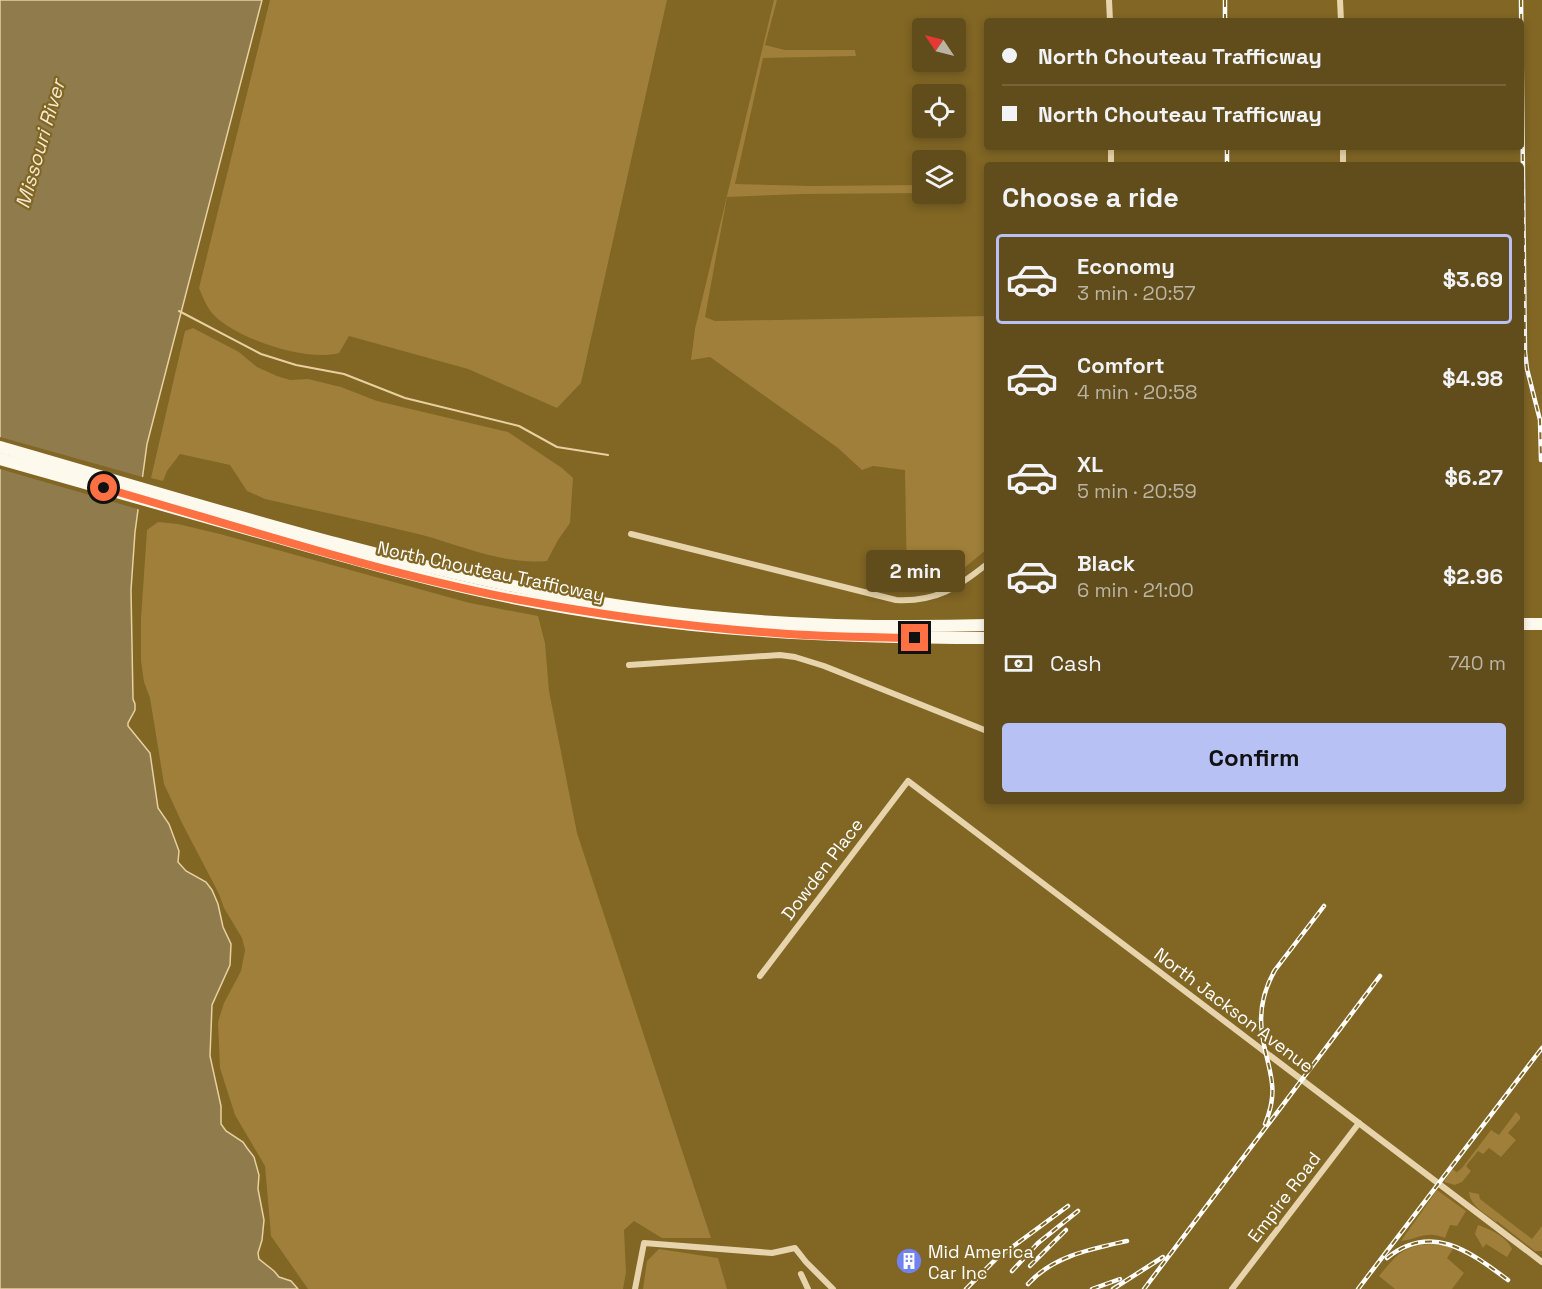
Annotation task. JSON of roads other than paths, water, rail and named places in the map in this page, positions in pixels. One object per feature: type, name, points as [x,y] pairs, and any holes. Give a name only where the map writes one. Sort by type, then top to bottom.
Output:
[{"type":"main road","name":"North Chouteau Trafficway","points":[[0,447],[438,570],[656,616],[795,624],[984,625]]},
{"type":"main road","name":"North Chouteau Trafficway","points":[[0,459],[438,582],[513,598],[776,633],[984,638]]},
{"type":"main road","points":[[1524,624],[1542,624]]},
{"type":"street","points":[[1109,0],[1110,18]]},
{"type":"street","points":[[1340,0],[1341,18]]},
{"type":"street","points":[[631,534],[896,600],[920,600],[942,594],[969,580],[984,567]]},
{"type":"street","points":[[628,665],[780,655],[795,657],[824,666],[984,730]]},
{"type":"street","name":"Dowden Place","points":[[760,976],[908,781]]},
{"type":"street","name":"North Jackson Avenue","points":[[908,781],[1542,1262]]},
{"type":"street","name":"Empire Road","points":[[1232,1289],[1359,1123]]},
{"type":"street","points":[[635,1289],[644,1243],[772,1254],[795,1248],[833,1289]]},
{"type":"street","points":[[801,1274],[808,1289]]},
{"type":"water","name":"Missouri River","points":[[0,0],[262,0],[147,444],[135,532],[131,590],[135,710],[128,726],[150,753],[158,808],[169,824],[179,851],[178,862],[186,871],[206,882],[212,890],[223,927],[231,944],[230,965],[212,1005],[210,1056],[221,1106],[221,1124],[226,1131],[243,1142],[254,1157],[259,1175],[258,1189],[264,1220],[259,1259],[279,1277],[291,1281],[298,1289],[0,1289]]},
{"type":"waterway","points":[[179,311],[261,354],[296,365],[344,374],[405,398],[519,426],[557,447],[608,455]]},
{"type":"railway","points":[[1225,0],[1225,18]]},
{"type":"railway","points":[[1521,0],[1521,18]]},
{"type":"railway","points":[[1227,150],[1227,162]]},
{"type":"railway","points":[[1523,150],[1523,162]]},
{"type":"railway","points":[[1524,264],[1525,352],[1540,420],[1541,460]]},
{"type":"railway","points":[[1265,1124],[1272,1099],[1271,1078],[1261,1025],[1265,992],[1275,970],[1324,906]]},
{"type":"railway","points":[[1144,1289],[1380,976]]},
{"type":"railway","points":[[1358,1289],[1542,1048]]},
{"type":"railway","points":[[966,1289],[996,1259],[1068,1206]]},
{"type":"railway","points":[[1012,1271],[1038,1243],[1078,1211]]},
{"type":"railway","points":[[1030,1266],[1066,1230]]},
{"type":"railway","points":[[1028,1284],[1038,1274],[1061,1260],[1127,1241]]},
{"type":"railway","points":[[1387,1258],[1404,1247],[1420,1242],[1435,1242],[1465,1251],[1508,1280]]},
{"type":"railway","points":[[1113,1289],[1163,1257]]},
{"type":"railway","points":[[1092,1289],[1120,1279]]},
{"type":"place","name":"Mid America Car Inc","points":[[909,1261]]}]
